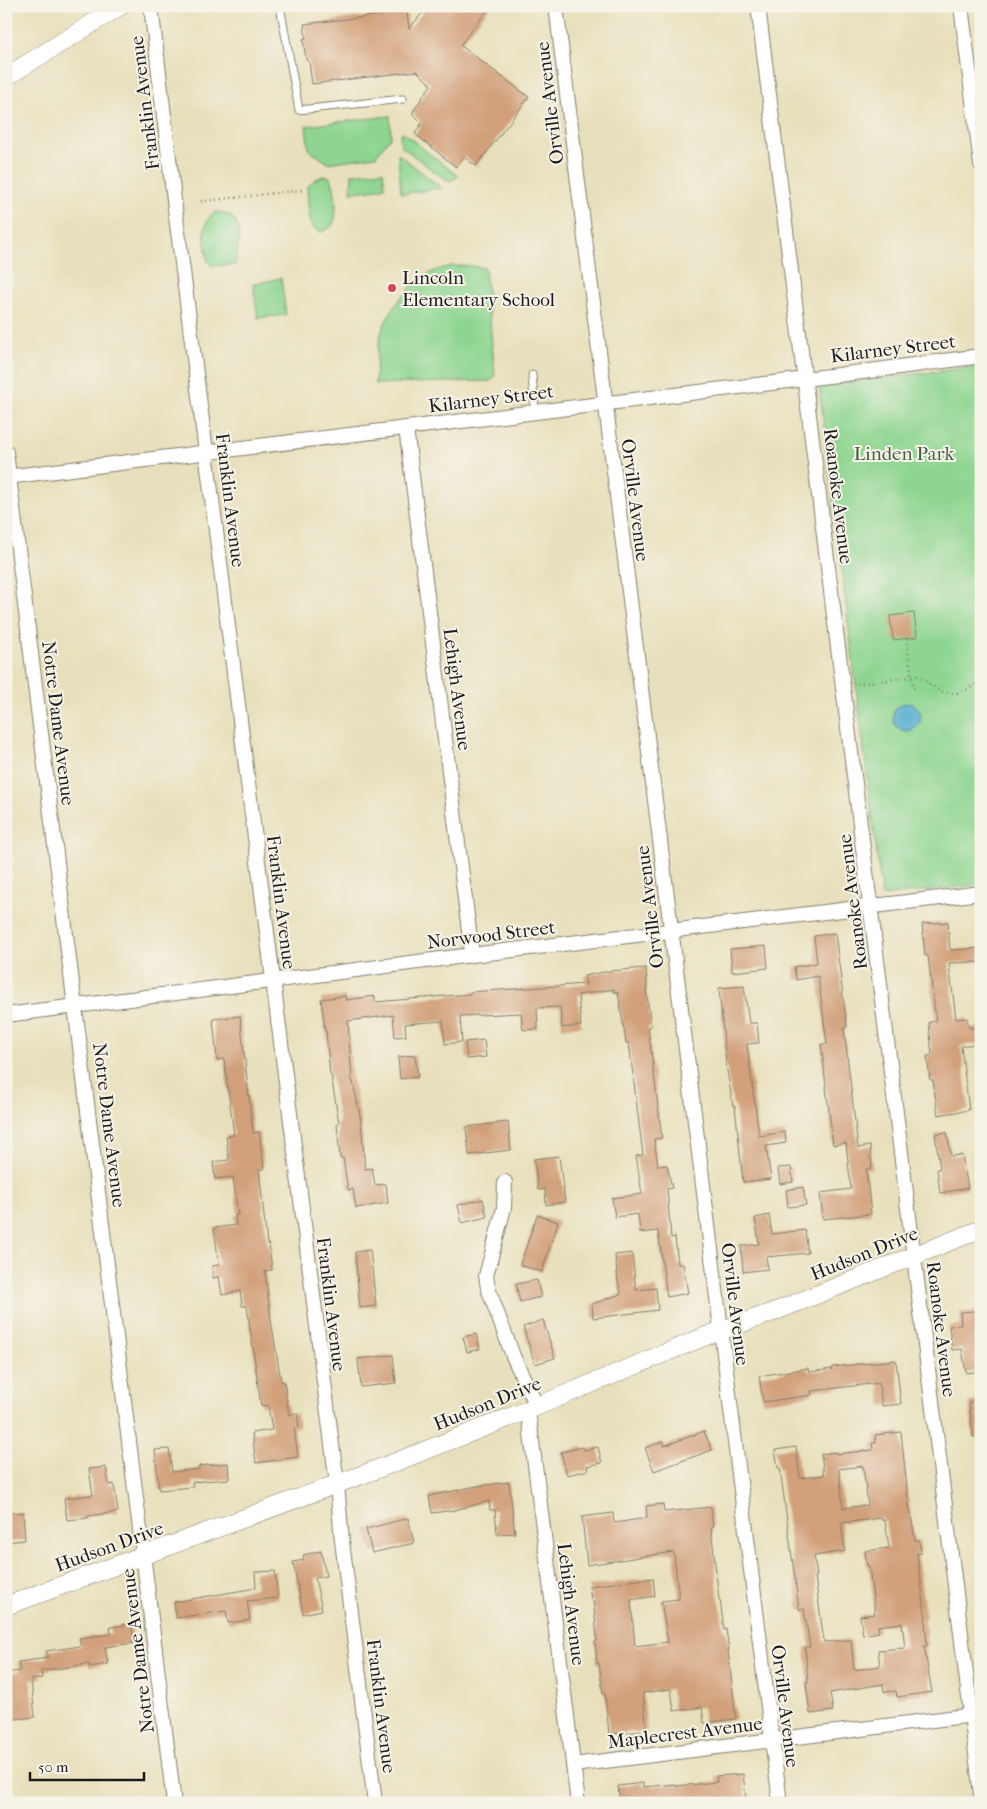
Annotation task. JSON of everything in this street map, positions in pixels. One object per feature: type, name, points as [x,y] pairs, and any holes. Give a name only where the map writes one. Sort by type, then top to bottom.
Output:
[{"type":"street","points":[[6,77],[120,6]]},
{"type":"street","name":"Franklin Avenue","points":[[151,6],[337,1484],[342,1541],[375,1803]]},
{"type":"street","name":"Orville Avenue","points":[[556,6],[780,1803]]},
{"type":"street","name":"Roanoke Avenue","points":[[758,6],[914,1256],[975,1715],[981,1794]]},
{"type":"street","points":[[961,6],[981,164]]},
{"type":"street","name":"Kilarney Street","points":[[8,477],[981,356]]},
{"type":"street","name":"Lehigh Avenue","points":[[406,428],[472,955]]},
{"type":"street","name":"Notre Dame Avenue","points":[[6,452],[145,1555],[174,1803]]},
{"type":"street","name":"Norwood Street","points":[[6,1015],[472,955],[981,893]]},
{"type":"street","name":"Lehigh Avenue","points":[[505,1182],[504,1208],[486,1276],[488,1288],[532,1409],[578,1803]]},
{"type":"street","name":"Hudson Drive","points":[[6,1606],[337,1484],[532,1409],[583,1386],[722,1330],[776,1311],[981,1229]]},
{"type":"street","name":"Maplecrest Avenue","points":[[573,1765],[975,1715]]},
{"type":"lane","points":[[280,6],[300,110],[403,99]]},
{"type":"lane","points":[[532,375],[534,412]]},
{"type":"path","points":[[196,202],[302,190]]},
{"type":"path","points":[[906,638],[914,691]]},
{"type":"path","points":[[843,685],[917,676],[924,678],[939,691],[948,693],[969,689],[981,679]]},
{"type":"green space","points":[[390,116],[391,136],[376,156],[328,163],[309,150],[306,126]]},
{"type":"green space","points":[[402,132],[458,176],[451,181],[443,178],[401,146],[400,135]]},
{"type":"green space","points":[[398,154],[442,188],[401,194]]},
{"type":"green space","points":[[383,171],[385,187],[351,192],[352,174]]},
{"type":"green space","points":[[323,176],[330,177],[332,182],[336,209],[332,226],[321,232],[312,227],[309,216],[307,187],[314,180]]},
{"type":"green space","points":[[215,212],[225,213],[232,217],[236,223],[239,239],[235,265],[212,266],[208,262],[204,235],[206,223]]},
{"type":"green space","points":[[451,266],[485,268],[495,376],[491,381],[375,384],[381,334],[394,307],[408,290],[424,277],[434,271]]},
{"type":"green space","points":[[281,278],[286,315],[258,318],[253,284]]},
{"type":"green space","name":"Linden Park","points":[[981,366],[981,884],[882,896],[819,386]]},
{"type":"water","points":[[907,703],[917,707],[921,717],[917,727],[907,731],[897,727],[893,717],[897,707]]},
{"type":"building","points":[[428,6],[491,6],[460,45],[529,97],[476,166],[464,157],[456,167],[415,134],[422,123],[412,113],[431,85],[417,71],[312,84],[309,61],[306,60],[303,39],[306,38],[304,24],[407,12],[409,29]]},
{"type":"building","points":[[914,613],[917,637],[893,640],[890,616]]},
{"type":"building","points":[[948,922],[950,950],[981,948],[981,962],[949,963],[956,1019],[967,1018],[969,1028],[981,1027],[981,1043],[961,1046],[969,1110],[938,1115],[927,1056],[932,1055],[929,1022],[936,1021],[928,956],[925,956],[922,924]]},
{"type":"building","points":[[835,933],[847,1027],[844,1028],[858,1148],[870,1146],[872,1168],[866,1169],[871,1214],[823,1219],[820,1193],[851,1189],[846,1143],[833,1145],[821,1044],[827,1044],[818,976],[796,980],[794,967],[817,963],[814,936]]},
{"type":"building","points":[[766,946],[768,968],[732,972],[730,949]]},
{"type":"building","points":[[646,968],[646,989],[651,1026],[648,1027],[662,1138],[654,1139],[658,1166],[667,1165],[672,1188],[667,1189],[671,1238],[675,1237],[678,1264],[683,1264],[688,1293],[667,1297],[658,1231],[640,1233],[638,1214],[615,1217],[612,1198],[642,1194],[636,1156],[643,1155],[629,1043],[626,1043],[618,992],[614,992],[614,989],[578,995],[581,1026],[562,1028],[560,1007],[537,1008],[538,1029],[523,1030],[521,1013],[460,1016],[462,1042],[445,1044],[443,1021],[405,1024],[406,1036],[395,1037],[393,1015],[348,1021],[352,1081],[361,1121],[365,1169],[372,1168],[375,1185],[386,1184],[388,1203],[356,1208],[353,1189],[348,1190],[343,1158],[340,1158],[337,1124],[339,1123],[330,1075],[321,999],[345,996],[346,1000],[375,996],[375,1002],[470,994],[470,992],[586,984],[584,976],[609,971]]},
{"type":"building","points":[[744,986],[749,1023],[757,1023],[759,1043],[747,1044],[759,1136],[785,1132],[786,1143],[766,1146],[771,1179],[743,1182],[735,1106],[733,1106],[726,1064],[719,988]]},
{"type":"building","points":[[240,1016],[253,1133],[259,1132],[264,1169],[259,1169],[267,1244],[269,1244],[272,1270],[265,1271],[271,1320],[281,1381],[284,1381],[289,1415],[297,1413],[299,1427],[294,1428],[298,1457],[256,1463],[252,1433],[272,1430],[268,1405],[261,1406],[247,1306],[242,1306],[240,1291],[222,1295],[219,1277],[213,1278],[212,1266],[219,1265],[214,1228],[236,1225],[235,1215],[238,1215],[233,1177],[215,1179],[213,1162],[229,1160],[226,1136],[234,1135],[224,1059],[217,1060],[213,1019]]},
{"type":"building","points":[[484,1040],[486,1057],[467,1059],[465,1042]]},
{"type":"building","points":[[415,1055],[418,1077],[400,1079],[398,1057]]},
{"type":"building","points":[[508,1122],[511,1150],[469,1155],[466,1127]]},
{"type":"building","points":[[947,1132],[951,1156],[962,1155],[968,1188],[940,1193],[937,1169],[940,1168],[935,1134]]},
{"type":"building","points":[[559,1156],[565,1202],[546,1205],[545,1189],[538,1190],[534,1159]]},
{"type":"building","points":[[791,1167],[793,1182],[780,1184],[778,1168]]},
{"type":"building","points":[[803,1187],[806,1205],[788,1207],[786,1190]]},
{"type":"building","points":[[483,1199],[487,1217],[462,1223],[458,1205]]},
{"type":"building","points":[[537,1215],[558,1222],[542,1272],[520,1265]]},
{"type":"building","points":[[769,1215],[772,1234],[805,1230],[808,1253],[766,1257],[768,1269],[743,1272],[741,1246],[759,1244],[755,1218]]},
{"type":"building","points":[[370,1250],[376,1306],[360,1308],[355,1252]]},
{"type":"building","points":[[632,1253],[636,1290],[656,1288],[658,1310],[593,1318],[592,1304],[621,1294],[615,1255]]},
{"type":"building","points":[[537,1280],[541,1297],[520,1302],[516,1284]]},
{"type":"building","points":[[975,1311],[979,1353],[981,1352],[981,1371],[966,1373],[962,1349],[952,1350],[949,1326],[961,1325],[960,1312]]},
{"type":"building","points":[[543,1320],[555,1358],[535,1364],[523,1327]]},
{"type":"building","points":[[476,1334],[480,1349],[467,1352],[463,1337]]},
{"type":"building","points":[[393,1355],[396,1383],[361,1387],[358,1359]]},
{"type":"building","points":[[896,1360],[901,1404],[882,1406],[879,1383],[811,1391],[812,1395],[763,1402],[759,1376],[808,1368],[809,1372],[832,1369],[832,1367]]},
{"type":"building","points":[[981,1401],[981,1436],[973,1437],[969,1402]]},
{"type":"building","points":[[704,1431],[712,1450],[654,1471],[645,1448],[664,1441],[664,1446]]},
{"type":"building","points":[[901,1432],[908,1498],[915,1540],[919,1540],[921,1553],[917,1553],[926,1620],[927,1646],[924,1646],[932,1692],[897,1697],[896,1691],[884,1692],[883,1684],[830,1693],[833,1711],[810,1714],[806,1682],[808,1682],[805,1647],[810,1647],[804,1609],[799,1609],[780,1468],[778,1468],[775,1450],[796,1447],[800,1478],[824,1475],[821,1454],[873,1450],[872,1443],[876,1443],[875,1435]],"holes":[[[863,1466],[868,1505],[843,1508],[839,1469]],[[882,1518],[882,1521],[885,1520],[889,1548],[865,1551],[867,1566],[869,1566],[875,1614],[860,1616],[863,1635],[879,1632],[878,1626],[902,1623],[905,1648],[878,1650],[880,1666],[854,1670],[851,1640],[824,1642],[814,1556],[845,1551],[841,1523]]]},
{"type":"building","points":[[583,1447],[584,1450],[598,1447],[602,1463],[587,1466],[588,1470],[567,1475],[561,1452]]},
{"type":"building","points":[[169,1449],[172,1472],[199,1469],[199,1466],[228,1463],[229,1479],[192,1482],[193,1487],[159,1490],[155,1450]]},
{"type":"building","points":[[106,1467],[109,1485],[114,1484],[118,1512],[67,1520],[64,1498],[93,1495],[89,1469]]},
{"type":"building","points":[[509,1482],[515,1533],[497,1534],[495,1510],[490,1510],[489,1501],[455,1510],[432,1513],[429,1496],[477,1486]]},
{"type":"building","points":[[663,1504],[664,1512],[711,1507],[713,1527],[711,1527],[719,1600],[729,1650],[736,1719],[704,1723],[702,1707],[674,1711],[671,1689],[643,1693],[647,1731],[609,1734],[605,1694],[603,1694],[599,1663],[597,1664],[596,1627],[593,1600],[591,1600],[589,1586],[653,1578],[655,1596],[631,1600],[635,1646],[668,1642],[661,1601],[679,1599],[674,1555],[673,1552],[587,1565],[582,1517],[613,1513],[614,1523],[647,1518],[646,1506]]},
{"type":"building","points":[[23,1512],[25,1540],[6,1542],[6,1513]]},
{"type":"building","points":[[408,1518],[414,1543],[372,1553],[366,1529]]},
{"type":"building","points":[[321,1551],[326,1576],[315,1578],[322,1610],[303,1614],[293,1562],[304,1560],[303,1555]]},
{"type":"building","points":[[275,1571],[278,1598],[247,1601],[250,1620],[228,1623],[226,1611],[176,1618],[174,1602],[256,1588],[255,1572]]},
{"type":"building","points":[[131,1624],[134,1643],[105,1647],[108,1664],[89,1667],[89,1664],[41,1671],[42,1678],[31,1680],[35,1717],[6,1720],[6,1673],[20,1671],[18,1662],[48,1658],[46,1651],[81,1646],[79,1638],[111,1634],[110,1627]]},
{"type":"building","points":[[743,1774],[746,1799],[719,1801],[718,1797],[660,1803],[620,1803],[618,1786],[643,1783],[643,1787],[676,1784],[676,1786],[717,1782],[716,1776]]},
{"type":"place","name":"Lincoln Elementary School","points":[[392,288]]}]
